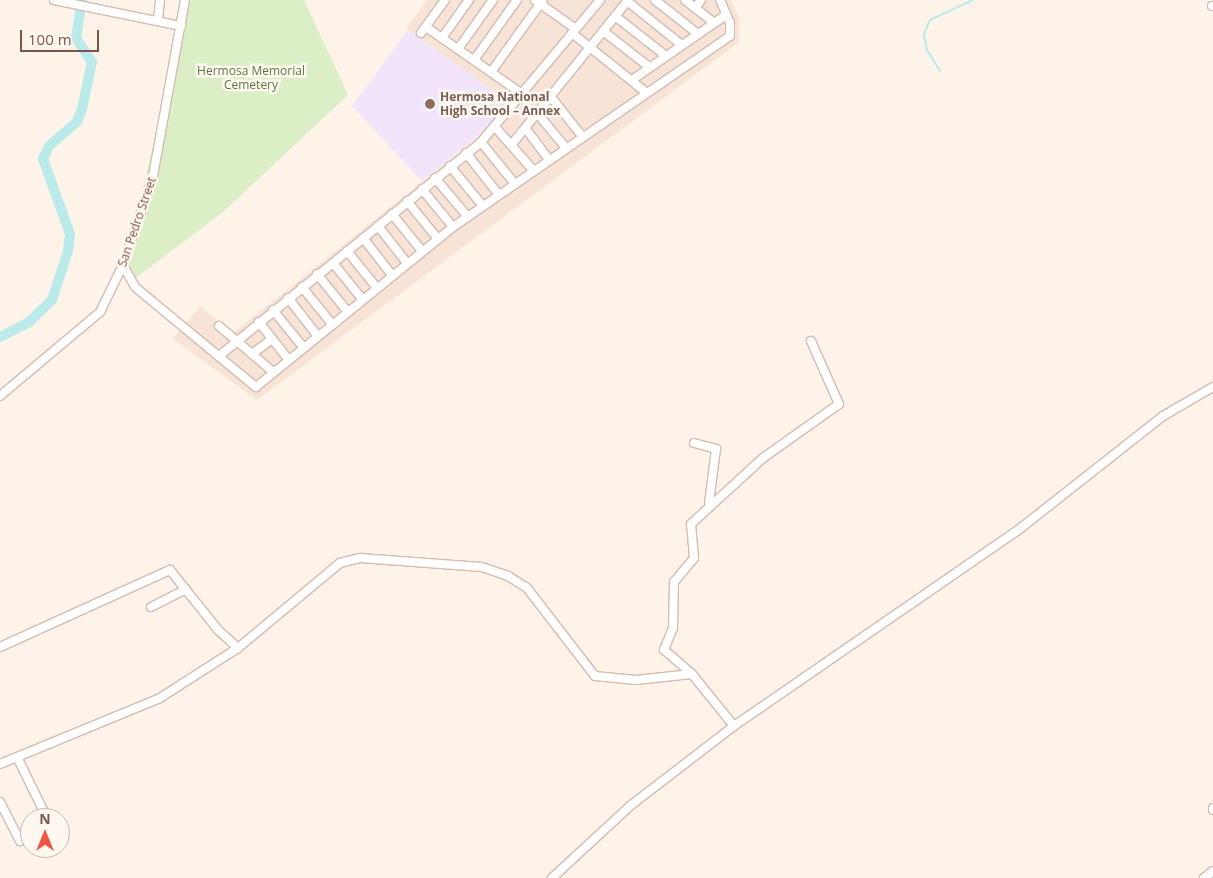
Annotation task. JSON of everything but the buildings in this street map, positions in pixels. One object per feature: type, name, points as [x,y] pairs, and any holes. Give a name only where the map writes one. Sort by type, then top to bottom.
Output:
[{"type":"street","points":[[54,0],[181,26]]},
{"type":"street","points":[[158,20],[160,0]]},
{"type":"street","name":"San Pedro Street","points":[[0,396],[100,312],[123,265],[153,176],[185,0]]},
{"type":"street","points":[[445,0],[423,30],[442,38],[524,95]]},
{"type":"street","points":[[442,38],[470,0]]},
{"type":"street","points":[[458,49],[493,0]]},
{"type":"street","points":[[474,60],[517,0]]},
{"type":"street","points":[[219,356],[236,340],[496,128],[600,0]]},
{"type":"street","points":[[655,0],[698,34]]},
{"type":"street","points":[[684,0],[714,23]]},
{"type":"street","points":[[695,8],[701,0]]},
{"type":"street","points":[[123,265],[135,288],[256,387],[272,371],[438,238],[582,136],[730,36],[726,15],[720,0]]},
{"type":"street","points":[[491,72],[540,1],[590,47],[647,93]]},
{"type":"street","points":[[512,144],[628,1],[682,45]]},
{"type":"street","points":[[632,80],[726,15]]},
{"type":"street","points":[[615,16],[666,56]]},
{"type":"street","points":[[603,31],[650,67]]},
{"type":"street","points":[[551,97],[582,136]]},
{"type":"street","points":[[537,113],[566,148]]},
{"type":"street","points":[[496,128],[533,170]]},
{"type":"street","points":[[526,129],[549,159]]},
{"type":"street","points":[[481,142],[515,184]]},
{"type":"street","points":[[466,154],[499,195]]},
{"type":"street","points":[[450,166],[483,206]]},
{"type":"street","points":[[435,178],[468,217]]},
{"type":"street","points":[[422,189],[453,227]]},
{"type":"street","points":[[407,201],[438,238]]},
{"type":"street","points":[[392,214],[422,251]]},
{"type":"street","points":[[378,226],[407,263]]},
{"type":"street","points":[[363,238],[392,275]]},
{"type":"street","points":[[347,251],[377,288]]},
{"type":"street","points":[[332,263],[362,299]]},
{"type":"street","points":[[317,274],[347,311]]},
{"type":"street","points":[[302,287],[332,324]]},
{"type":"street","points":[[288,298],[317,335]]},
{"type":"street","points":[[273,310],[303,347]]},
{"type":"street","points":[[259,322],[288,359]]},
{"type":"street","points":[[219,326],[272,371]]},
{"type":"street","points":[[252,354],[272,339]]},
{"type":"street","points":[[734,726],[692,674],[664,650],[673,628],[674,582],[694,558],[690,524],[709,502],[839,404],[811,341]]},
{"type":"street","points":[[552,878],[630,806],[734,726],[1017,531],[1163,416],[1213,387]]},
{"type":"street","points":[[694,443],[716,450],[709,502]]},
{"type":"street","points":[[0,764],[160,698],[238,648],[340,564],[360,558],[482,567],[508,576],[527,588],[595,676],[606,681],[692,674]]},
{"type":"street","points":[[0,647],[170,570],[238,648]]},
{"type":"street","points":[[151,607],[186,589]]},
{"type":"street","points":[[17,757],[42,808]]},
{"type":"street","points":[[0,802],[20,841]]},
{"type":"street","points":[[1204,878],[1213,871]]},
{"type":"shaded area","points":[[427,0],[731,0],[740,20],[738,43],[257,400],[173,339],[200,306],[233,333],[489,128],[510,102],[406,29]]},
{"type":"shaded area","name":"Hermosa National High School – Annex","points":[[408,30],[509,102],[489,127],[422,181],[352,106]]},
{"type":"green space","name":"Hermosa Memorial Cemetery","points":[[187,0],[304,0],[348,95],[223,212],[133,280],[125,267]]},
{"type":"waterway","points":[[0,337],[29,322],[52,300],[68,251],[70,234],[43,159],[49,146],[77,122],[82,109],[92,62],[76,38],[82,0]]},
{"type":"waterway","points":[[940,71],[927,50],[924,34],[930,20],[973,0]]},
{"type":"place","name":"Hermosa National High School – Annex","points":[[430,104]]}]
